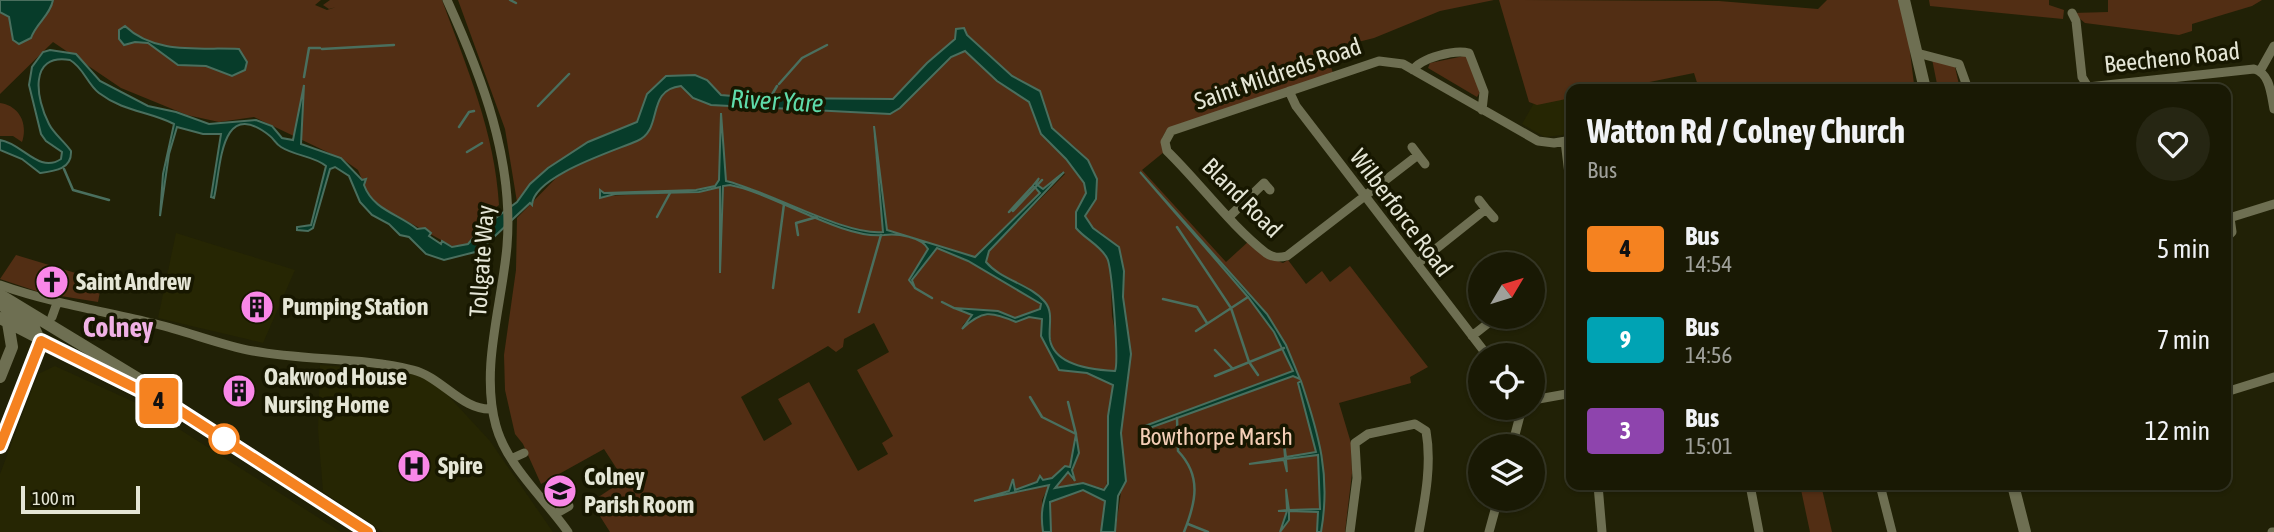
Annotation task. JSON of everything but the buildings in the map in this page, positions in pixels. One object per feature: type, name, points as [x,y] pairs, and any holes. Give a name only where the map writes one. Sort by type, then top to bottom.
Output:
[{"type":"main road","points":[[1904,0],[1924,84]]},
{"type":"main road","points":[[0,295],[140,380],[174,407]]},
{"type":"main road","points":[[0,304],[36,336]]},
{"type":"main road","points":[[4,320],[174,407],[368,532]]},
{"type":"main road","points":[[0,378],[12,348],[4,320]]},
{"type":"main road","points":[[0,378],[36,336],[57,332]]},
{"type":"main road","points":[[0,446],[36,336]]},
{"type":"main road","points":[[2014,490],[2025,532]]},
{"type":"street","name":"Tollgate Way","points":[[447,0],[492,115],[507,203],[507,247],[492,360],[492,409],[498,433],[513,458],[568,532]]},
{"type":"street","points":[[2072,13],[2076,21],[2082,77],[2085,84]]},
{"type":"street","name":"Beecheno Road","points":[[2260,71],[2274,46]]},
{"type":"street","points":[[1413,70],[1423,61],[1461,51],[1469,53],[1475,60],[1484,92],[1482,110]]},
{"type":"street","points":[[1917,52],[1959,64],[1966,84]]},
{"type":"street","name":"Saint Mildreds Road","points":[[1165,147],[1171,131],[1380,61],[1396,61],[1538,141],[1566,140]]},
{"type":"street","name":"Beecheno Road","points":[[2121,84],[2239,70],[2260,71],[2267,78],[2274,108]]},
{"type":"street","name":"Wilberforce Road","points":[[1290,91],[1296,106],[1478,343]]},
{"type":"street","points":[[1412,146],[1425,164]]},
{"type":"street","name":"Bland Road","points":[[1165,147],[1268,254],[1277,258],[1287,256],[1365,197]]},
{"type":"street","points":[[1365,197],[1418,155]]},
{"type":"street","points":[[1230,216],[1264,184]]},
{"type":"street","points":[[1479,200],[1494,218]]},
{"type":"street","points":[[2231,217],[2274,204]]},
{"type":"street","points":[[1417,264],[1486,209]]},
{"type":"street","points":[[0,285],[57,303],[155,323],[254,351],[413,370],[449,388],[473,407],[492,409]]},
{"type":"street","points":[[52,317],[57,303]]},
{"type":"street","points":[[1472,336],[1481,329]]},
{"type":"street","points":[[2231,390],[2258,377],[2274,377]]},
{"type":"street","points":[[1545,398],[1566,394]]},
{"type":"street","points":[[1350,532],[1357,478],[1355,443],[1360,437],[1408,425],[1422,427],[1426,432],[1429,463],[1419,532]]},
{"type":"street","points":[[513,458],[524,453]]},
{"type":"street","points":[[1598,490],[1602,532]]},
{"type":"street","points":[[1751,490],[1759,532]]},
{"type":"street","points":[[1882,490],[1892,532]]},
{"type":"street","points":[[555,514],[569,506]]},
{"type":"street","points":[[1489,532],[1495,511]]},
{"type":"shaded area","points":[[1566,99],[1566,135],[1545,137],[1522,124],[1534,103]]},
{"type":"shaded area","points":[[176,233],[295,270],[263,343],[158,318]]},
{"type":"shaded area","name":"Spire","points":[[320,365],[408,372],[443,390],[490,441],[553,532],[383,532],[323,492],[318,429]]},
{"type":"shaded area","points":[[55,366],[143,406],[341,532],[0,532],[0,474],[38,374]]},
{"type":"green space","points":[[0,0],[321,0],[315,5],[327,10],[336,7],[329,9],[323,5],[330,0],[442,0],[486,126],[499,205],[481,219],[478,236],[466,245],[452,246],[385,209],[369,196],[358,170],[344,160],[254,117],[219,122],[187,115],[121,88],[53,42],[0,94]]},
{"type":"green space","name":"Bowthorpe Marsh","points":[[458,0],[1494,0],[1440,11],[1374,38],[1314,53],[1322,70],[1331,67],[1333,73],[1166,131],[1162,138],[1164,152],[1142,170],[1226,262],[1249,241],[1264,256],[1283,263],[1288,260],[1306,284],[1322,271],[1330,282],[1350,266],[1428,367],[1410,377],[1411,383],[1339,403],[1351,443],[1352,473],[1345,532],[1115,532],[1124,473],[1121,433],[1131,354],[1123,297],[1124,271],[1102,233],[1093,228],[1085,216],[1094,203],[1087,162],[1077,149],[1052,128],[1040,91],[1012,76],[967,35],[945,48],[893,99],[770,98],[763,93],[753,97],[734,98],[722,95],[695,75],[644,103],[637,122],[557,162],[530,185],[517,202],[505,129]]},
{"type":"green space","points":[[1499,0],[1719,1],[1818,9],[1827,0],[1898,0],[1906,20],[1914,84],[1697,84],[1694,73],[1640,84],[1566,84],[1566,99],[1537,105],[1529,102]]},
{"type":"green space","points":[[1929,0],[2049,0],[2049,5],[2064,10],[2063,19],[1930,6]]},
{"type":"green space","points":[[2108,0],[2262,0],[2252,6],[2192,24],[2192,31],[2179,35],[2085,23],[2073,13],[2108,12]]},
{"type":"green space","points":[[965,51],[997,81],[1029,102],[1041,134],[1066,159],[1084,183],[1086,193],[1076,212],[1110,262],[1112,316],[1118,346],[1115,371],[1077,365],[1060,356],[1054,349],[1047,314],[1040,299],[1028,288],[998,272],[986,262],[989,251],[1065,174],[1062,172],[1043,190],[1036,184],[1034,186],[1040,193],[975,257],[920,241],[928,249],[910,277],[913,285],[912,280],[937,248],[976,266],[1024,292],[1042,307],[1015,318],[998,311],[960,309],[972,315],[962,326],[988,315],[1016,321],[1029,317],[1042,319],[1042,336],[1059,370],[1087,373],[1113,385],[1108,416],[1110,456],[1106,489],[1083,483],[1055,488],[1068,472],[1073,481],[1076,441],[1070,467],[1065,466],[1052,478],[1015,490],[1014,480],[1009,491],[975,502],[1049,485],[1042,500],[1043,532],[610,532],[591,502],[624,480],[604,449],[541,484],[523,444],[515,434],[505,390],[504,355],[516,270],[517,218],[558,176],[599,154],[643,137],[659,99],[671,89],[681,86],[693,98],[711,105],[890,114],[900,108],[951,57]],"holes":[[[721,113],[726,181],[849,227],[883,232],[873,126],[887,231],[899,234],[863,232],[846,228],[747,189],[723,186],[719,273],[720,187],[699,192],[602,196],[601,193],[696,190],[715,186],[720,180]],[[874,323],[889,352],[857,370],[893,436],[882,443],[888,454],[858,471],[809,382],[778,399],[792,424],[764,441],[741,397],[828,346],[836,352],[843,347],[844,339]]]},
{"type":"green space","points":[[1467,57],[1480,92],[1477,97],[1428,68],[1430,63]]},
{"type":"green space","points":[[1932,59],[1955,67],[1959,84],[1937,84]]},
{"type":"green space","points":[[0,103],[13,108],[21,117],[24,129],[22,142],[13,136],[0,136]]},
{"type":"green space","points":[[16,255],[102,281],[98,302],[42,293],[0,279]]},
{"type":"green space","points":[[1081,490],[1102,496],[1105,501],[1101,532],[1051,532],[1050,502]]},
{"type":"green space","points":[[1801,490],[1822,490],[1832,532],[1810,532]]},
{"type":"water","points":[[0,0],[53,0],[31,38],[19,44],[13,40],[9,17],[0,12]]},
{"type":"water","points":[[125,26],[150,42],[164,45],[179,48],[239,49],[247,62],[245,70],[232,76],[206,66],[178,65],[148,43],[124,45],[119,39],[119,30]]},
{"type":"water","name":"River Yare","points":[[964,28],[967,35],[1012,76],[1040,91],[1052,128],[1088,160],[1097,179],[1096,199],[1085,216],[1093,228],[1119,247],[1124,271],[1123,297],[1131,354],[1121,433],[1126,481],[1118,496],[1115,532],[1101,532],[1105,501],[1083,490],[1050,502],[1051,532],[1043,532],[1042,518],[1049,485],[974,501],[1009,491],[1013,479],[1015,490],[1037,482],[1040,476],[1043,480],[1052,478],[1065,466],[1070,467],[1076,434],[1079,453],[1072,470],[1075,481],[1068,472],[1055,488],[1083,483],[1104,490],[1108,484],[1108,416],[1113,385],[1087,373],[1059,370],[1041,336],[1042,319],[1029,317],[1016,322],[987,314],[975,318],[962,329],[972,315],[954,308],[998,311],[1015,318],[1040,309],[1041,304],[968,261],[937,248],[912,280],[915,288],[909,280],[928,249],[920,241],[902,235],[868,235],[849,230],[730,185],[723,186],[720,273],[720,187],[699,192],[615,194],[600,198],[600,190],[604,193],[696,190],[715,186],[719,180],[721,113],[726,181],[848,227],[883,232],[874,126],[887,230],[975,257],[1040,193],[1034,186],[1031,188],[1039,178],[1036,184],[1043,189],[1064,172],[989,251],[986,262],[1045,302],[1050,315],[1050,340],[1059,356],[1076,365],[1115,371],[1116,334],[1109,265],[1100,249],[1076,228],[1076,212],[1086,193],[1084,183],[1066,159],[1041,134],[1029,102],[997,81],[965,51],[951,57],[900,108],[890,114],[711,105],[693,98],[681,86],[670,89],[658,102],[645,136],[560,175],[546,184],[536,194],[532,205],[530,203],[479,251],[444,260],[426,254],[409,237],[400,235],[389,224],[372,215],[360,202],[349,176],[335,167],[330,169],[313,228],[308,231],[297,230],[297,227],[311,225],[326,166],[281,147],[270,136],[253,126],[241,124],[232,130],[226,141],[214,198],[211,197],[221,134],[203,134],[177,127],[169,154],[160,216],[163,174],[174,124],[108,99],[95,89],[79,67],[70,60],[57,60],[47,64],[41,71],[39,80],[44,114],[51,128],[71,151],[69,162],[57,170],[40,173],[22,159],[0,150],[0,140],[45,163],[61,159],[62,152],[41,134],[29,85],[32,67],[43,52],[50,50],[76,54],[100,81],[148,106],[176,112],[209,124],[256,120],[272,126],[282,138],[293,140],[304,85],[301,144],[341,158],[362,180],[366,179],[364,185],[368,193],[380,206],[417,229],[425,228],[431,233],[429,236],[452,247],[468,244],[480,230],[517,202],[530,184],[548,168],[588,142],[637,122],[647,94],[666,76],[695,75],[707,80],[721,95],[756,98],[761,93],[770,98],[893,99],[927,63],[955,39],[956,29]]},
{"type":"water","points":[[1140,172],[1267,314],[1286,345],[1300,379],[1293,376],[1144,430],[1142,427],[1293,371],[1274,332],[1248,297]]},
{"type":"water","points":[[1301,381],[1322,456],[1324,512],[1321,532],[1317,532],[1318,512],[1289,511],[1289,520],[1280,532],[1287,511],[1278,511],[1287,510],[1286,489],[1289,510],[1320,509],[1318,455],[1286,459],[1287,472],[1284,460],[1249,464],[1285,458],[1283,433],[1286,457],[1316,452],[1298,383]]},
{"type":"waterway","points":[[510,0],[516,3]]},
{"type":"waterway","points":[[322,49],[394,45]]},
{"type":"waterway","name":"River Yare","points":[[779,84],[802,58],[827,45]]},
{"type":"waterway","points":[[304,77],[309,48],[320,48]]},
{"type":"waterway","points":[[538,106],[569,74]]},
{"type":"waterway","name":"River Yare","points":[[770,98],[777,86]]},
{"type":"waterway","points":[[459,127],[469,112],[474,111]]},
{"type":"waterway","points":[[467,152],[482,143]]},
{"type":"waterway","points":[[64,169],[73,190],[109,200]]},
{"type":"waterway","points":[[1013,211],[1042,180]]},
{"type":"waterway","points":[[1009,212],[1031,188]]},
{"type":"waterway","points":[[657,217],[670,193]]},
{"type":"waterway","points":[[773,288],[784,204]]},
{"type":"waterway","points":[[798,235],[796,223],[817,217]]},
{"type":"waterway","points":[[1177,227],[1231,308],[1249,362],[1258,375]]},
{"type":"waterway","points":[[859,312],[881,235]]},
{"type":"waterway","points":[[915,288],[932,298]]},
{"type":"waterway","points":[[1196,331],[1248,297]]},
{"type":"waterway","points":[[1163,299],[1197,307],[1207,323]]},
{"type":"waterway","points":[[942,302],[954,308]]},
{"type":"waterway","points":[[1215,376],[1284,348]]},
{"type":"waterway","points":[[1215,350],[1233,369]]},
{"type":"waterway","points":[[1030,397],[1042,417],[1076,434]]},
{"type":"waterway","points":[[1068,402],[1076,434]]},
{"type":"waterway","points":[[1177,418],[1178,451],[1186,460],[1194,480],[1194,500],[1184,532]]},
{"type":"waterway","points":[[1188,524],[1208,532]]},
{"type":"bus line","name":"4","points":[[0,446],[41,341],[174,407],[368,532]]},
{"type":"place","name":"Saint Andrew","points":[[52,282]]},
{"type":"place","name":"Pumping Station","points":[[257,307]]},
{"type":"place","name":"Oakwood House Nursing Home","points":[[239,391]]},
{"type":"place","name":"Spire","points":[[414,466]]},
{"type":"place","name":"Colney Parish Room","points":[[560,491]]},
{"type":"district","name":"Colney","points":[[118,327]]}]
